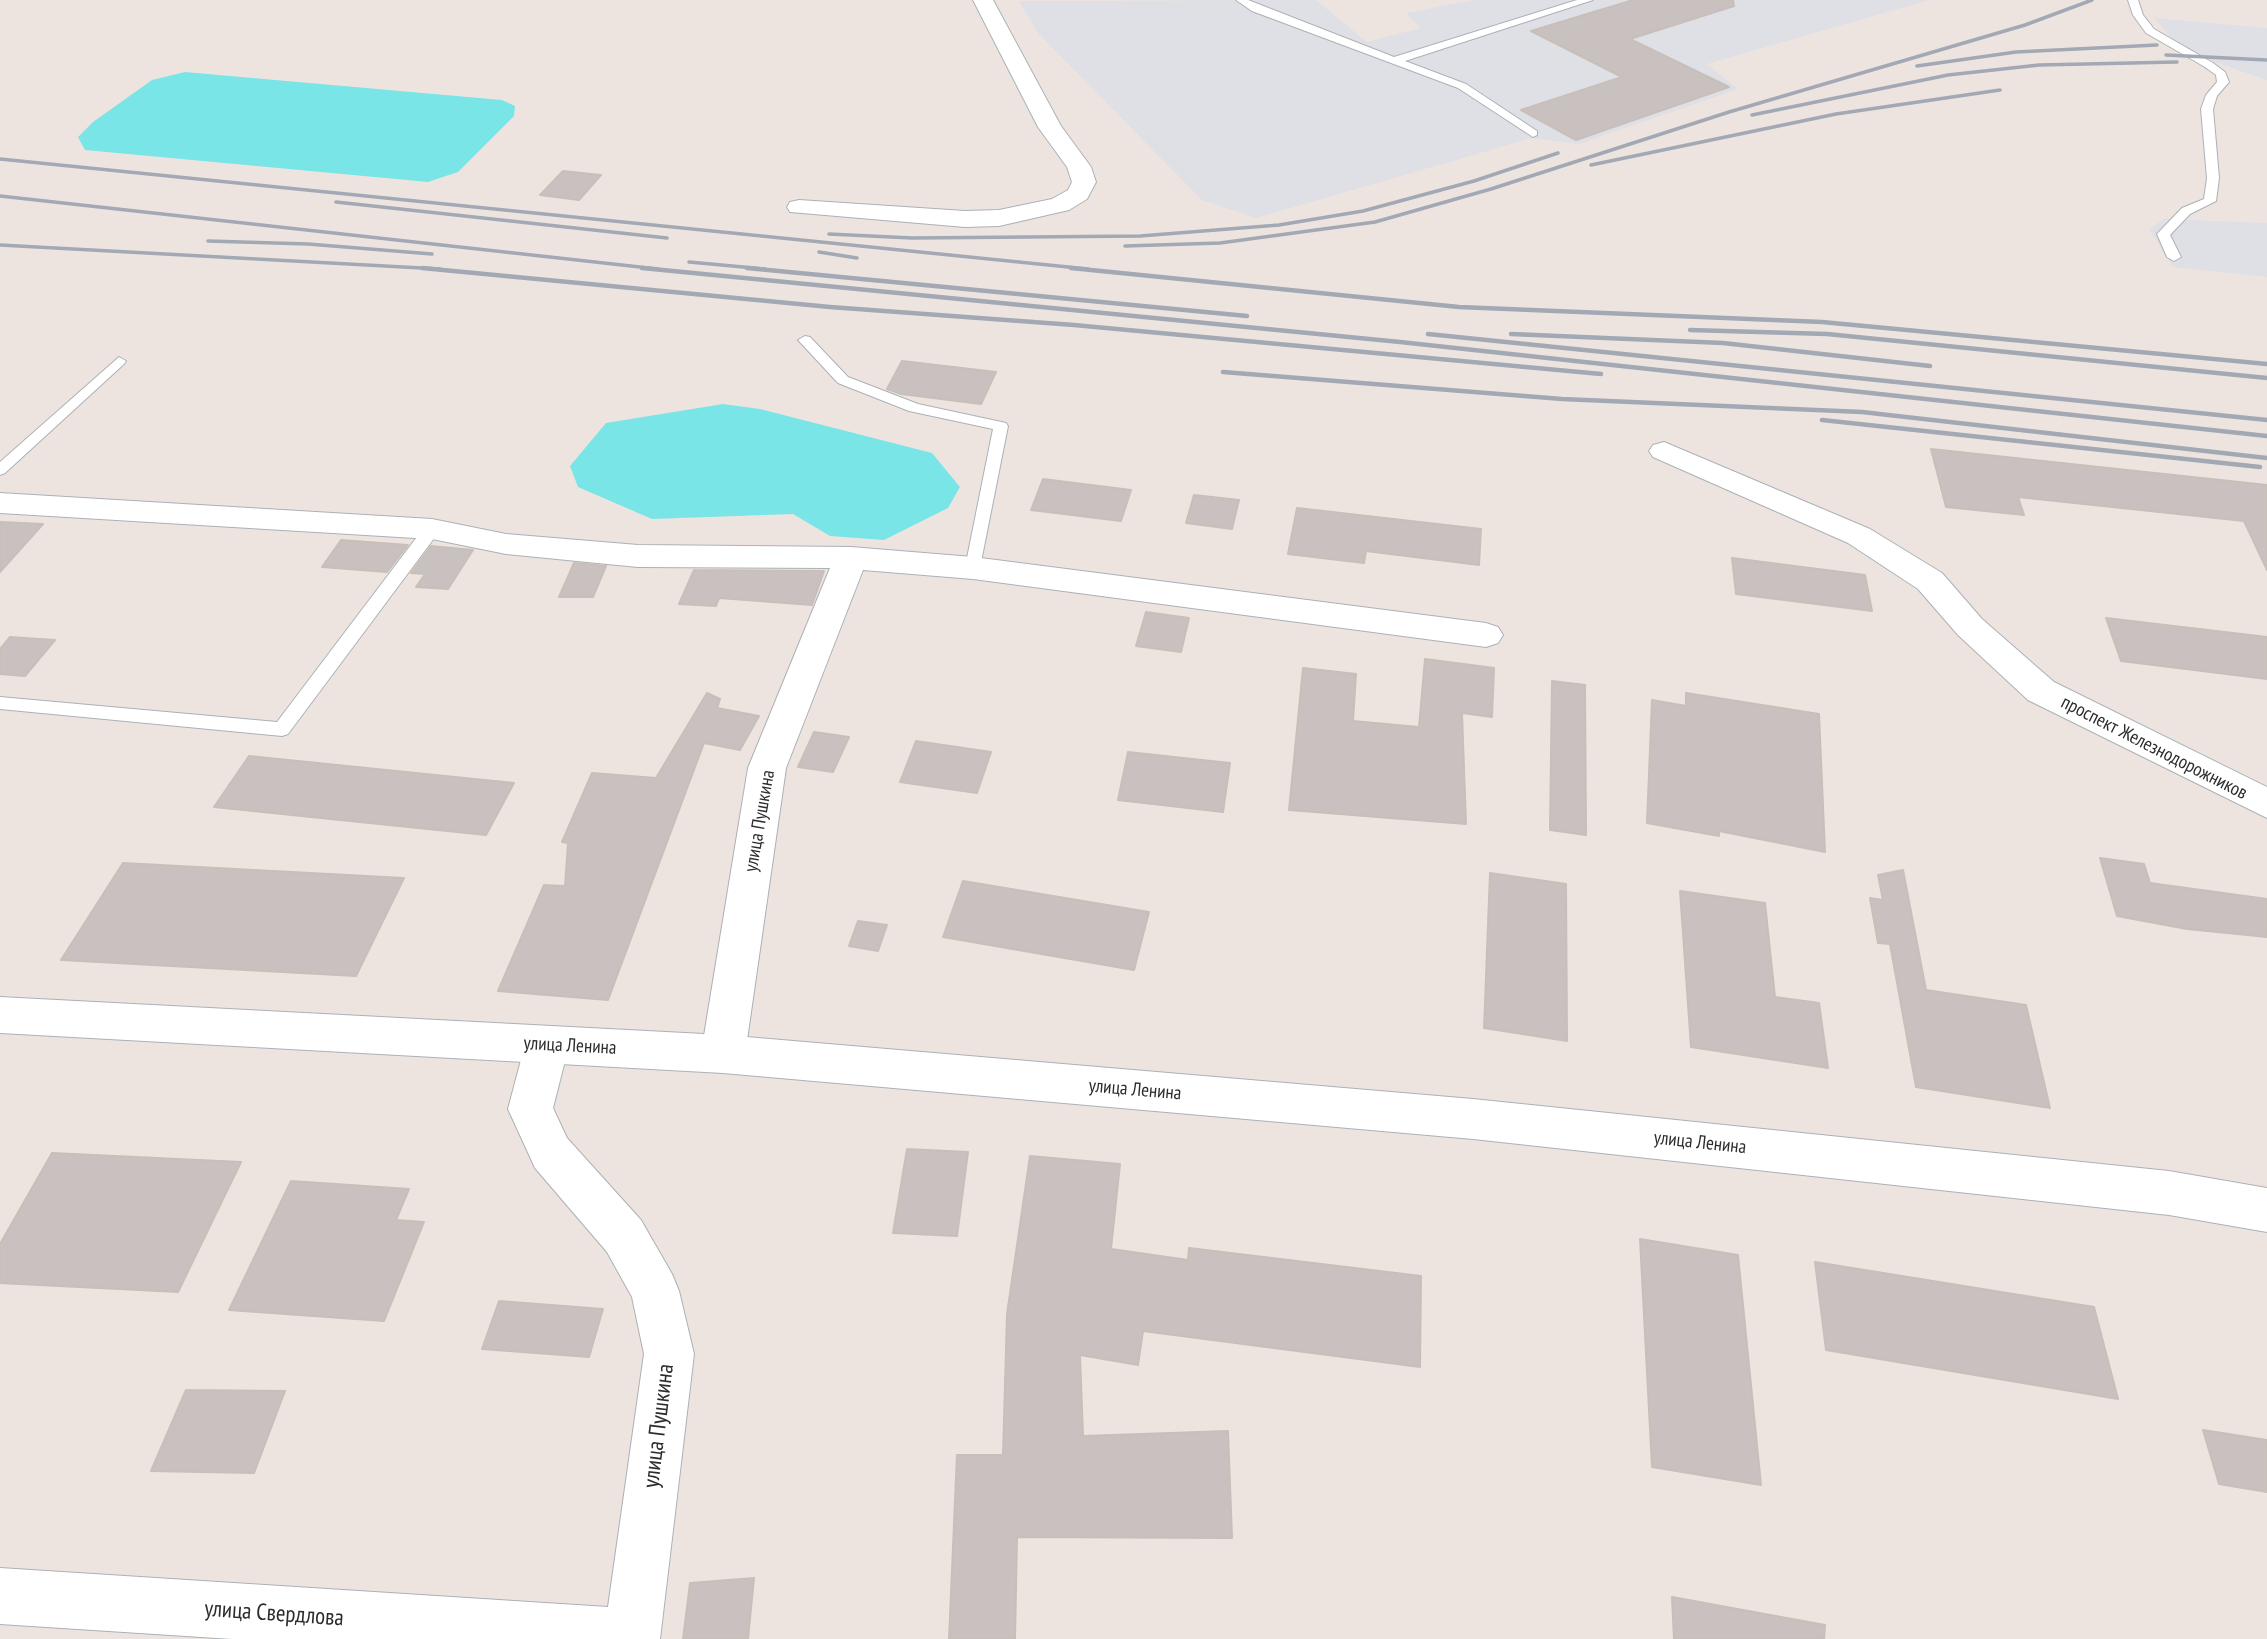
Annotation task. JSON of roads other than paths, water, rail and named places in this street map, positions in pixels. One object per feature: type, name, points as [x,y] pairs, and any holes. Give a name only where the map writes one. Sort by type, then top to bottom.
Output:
[{"type":"street","points":[[799,207],[965,219],[999,218],[1060,205],[1078,194],[1084,182],[1079,167],[1050,127],[983,0]]},
{"type":"street","name":"проспект Железнодорожников","points":[[1664,451],[1859,536],[1930,581],[1970,627],[2041,691],[2267,804]]},
{"type":"street","points":[[0,503],[432,529],[506,544],[639,555],[851,558],[973,568],[1486,635]]},
{"type":"street","name":"улица Пушкина","points":[[723,1054],[767,768],[851,558]]},
{"type":"street","name":"улица Ленина","points":[[0,1016],[723,1054],[1472,1119],[2169,1192],[2267,1210]]},
{"type":"street","name":"улица Пушкина","points":[[547,1045],[530,1109],[551,1153],[624,1236],[655,1291],[668,1353],[633,1638]]},
{"type":"street","name":"улица Свердлова","points":[[0,1596],[633,1638]]},
{"type":"lane","points":[[1241,0],[1256,9],[1462,86],[1534,133]]},
{"type":"lane","points":[[1396,60],[1588,0]]},
{"type":"lane","points":[[2133,0],[2132,4],[2138,15],[2150,31],[2209,65],[2221,74],[2223,82],[2212,95],[2207,109],[2209,158],[2213,178],[2210,201],[2186,211],[2163,234],[2174,257]]},
{"type":"lane","points":[[805,340],[843,380],[914,408],[1001,426],[973,568]]},
{"type":"lane","points":[[0,470],[119,360]]},
{"type":"lane","points":[[0,703],[282,729],[432,529]]},
{"type":"water","points":[[185,72],[502,100],[515,106],[514,116],[458,172],[428,182],[85,150],[78,137],[93,122],[152,80]]},
{"type":"water","points":[[723,404],[760,409],[932,453],[960,487],[948,508],[884,540],[830,536],[793,514],[652,519],[578,487],[570,466],[606,423]]},
{"type":"railway","points":[[1125,246],[1220,243],[1375,222],[1491,189],[1729,112],[2025,25],[2092,0]]},
{"type":"railway","points":[[1917,66],[2016,52],[2157,45]]},
{"type":"railway","points":[[2166,55],[2267,60]]},
{"type":"railway","points":[[1752,115],[1948,75],[2039,65],[2177,62]]},
{"type":"railway","points":[[1591,165],[1836,114],[2000,90]]},
{"type":"railway","points":[[829,234],[912,238],[1140,236],[1279,225],[1363,211],[1474,181],[1558,153]]},
{"type":"railway","points":[[0,159],[1088,269]]},
{"type":"railway","points":[[0,196],[658,269]]},
{"type":"railway","points":[[336,202],[667,238]]},
{"type":"railway","points":[[208,241],[308,244],[432,254]]},
{"type":"railway","points":[[0,245],[422,268]]},
{"type":"railway","points":[[819,252],[857,258]]},
{"type":"railway","points":[[689,262],[765,269]]},
{"type":"railway","points":[[422,268],[440,269]]},
{"type":"railway","points":[[422,268],[830,307],[1074,325],[1601,374]]},
{"type":"railway","points":[[642,268],[1400,342],[2267,436]]},
{"type":"railway","points":[[747,268],[1247,316]]},
{"type":"railway","points":[[1071,268],[1459,307],[1822,322],[2267,364]]},
{"type":"railway","points":[[1690,330],[1827,334],[2267,378]]},
{"type":"railway","points":[[1428,334],[2267,420]]},
{"type":"railway","points":[[1511,334],[1723,343],[1930,366]]},
{"type":"railway","points":[[1223,372],[1562,399],[1862,412],[2267,458]]},
{"type":"railway","points":[[1822,420],[2260,467]]}]
